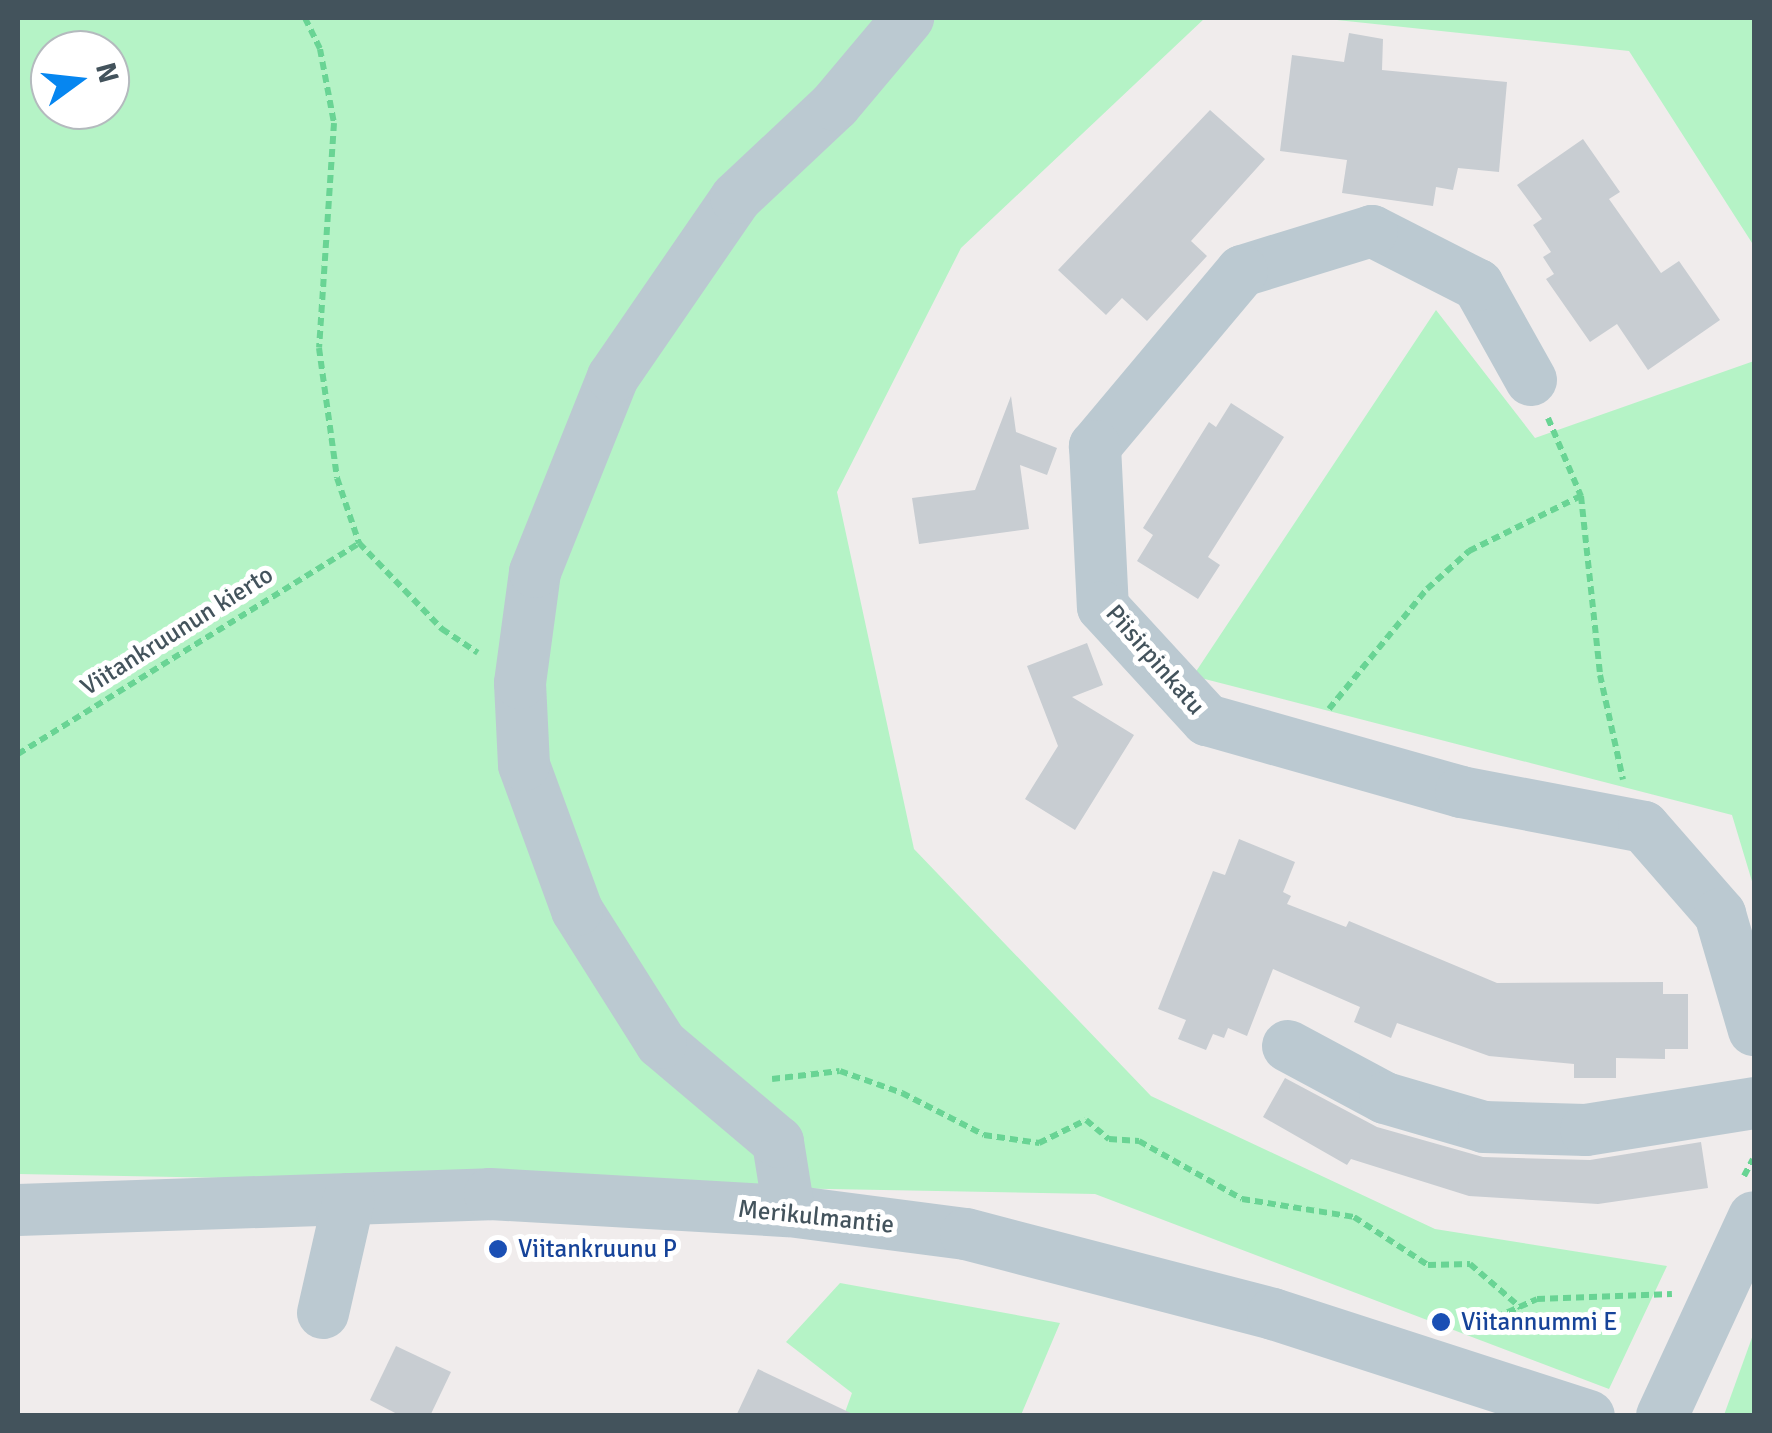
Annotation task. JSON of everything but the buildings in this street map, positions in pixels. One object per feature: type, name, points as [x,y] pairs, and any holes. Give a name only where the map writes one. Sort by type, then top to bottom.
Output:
[{"type":"street","points":[[789,1211],[778,1142],[661,1043],[577,910],[524,765],[520,682],[535,572],[613,376],[736,198],[834,105],[908,18]]},
{"type":"street","name":"Piisirpinkatu","points":[[1531,380],[1478,285],[1372,231],[1242,271],[1095,446],[1103,608],[1207,720],[1461,792],[1644,826]]},
{"type":"street","points":[[1644,826],[1720,914],[1754,1030]]},
{"type":"street","points":[[1288,1046],[1385,1098],[1484,1127],[1586,1130],[1754,1103]]},
{"type":"street","name":"Merikulmantie","points":[[18,1210],[490,1194],[789,1211],[966,1234],[1273,1314],[1589,1416]]},
{"type":"street","points":[[322,1313],[349,1199]]},
{"type":"street","points":[[1662,1416],[1754,1217]]},
{"type":"path","points":[[305,18],[320,49],[334,123],[319,348],[337,478],[358,543],[442,628],[520,682]]},
{"type":"path","points":[[1531,380],[1582,496],[1616,764],[1644,826]]},
{"type":"path","points":[[1304,748],[1373,652],[1441,576],[1501,532],[1582,496]]},
{"type":"path","name":"Viitankruunun kierto","points":[[18,754],[358,543]]},
{"type":"path","points":[[713,1087],[840,1071],[984,1135],[1039,1143],[1086,1120],[1109,1139],[1139,1141],[1242,1199],[1354,1217],[1428,1265],[1470,1264],[1521,1308]]},
{"type":"path","points":[[1460,1326],[1479,1330],[1537,1300],[1681,1294]]},
{"type":"green space","points":[[18,18],[1205,18],[961,248],[837,492],[914,849],[1151,1096],[1435,1229],[1667,1266],[1609,1389],[1095,1194],[18,1174]]},
{"type":"green space","points":[[1318,18],[1754,18],[1754,246],[1629,51]]},
{"type":"green space","points":[[1436,310],[1535,438],[1754,361],[1754,888],[1732,815],[1193,676]]},
{"type":"green space","points":[[840,1283],[1060,1323],[1021,1415],[844,1415],[852,1393],[786,1342]]},
{"type":"green space","points":[[1754,1332],[1754,1415],[1724,1415]]},
{"type":"place","name":"Viitankruunu P","points":[[498,1249]]},
{"type":"place","name":"Viitannummi E","points":[[1441,1322]]}]
